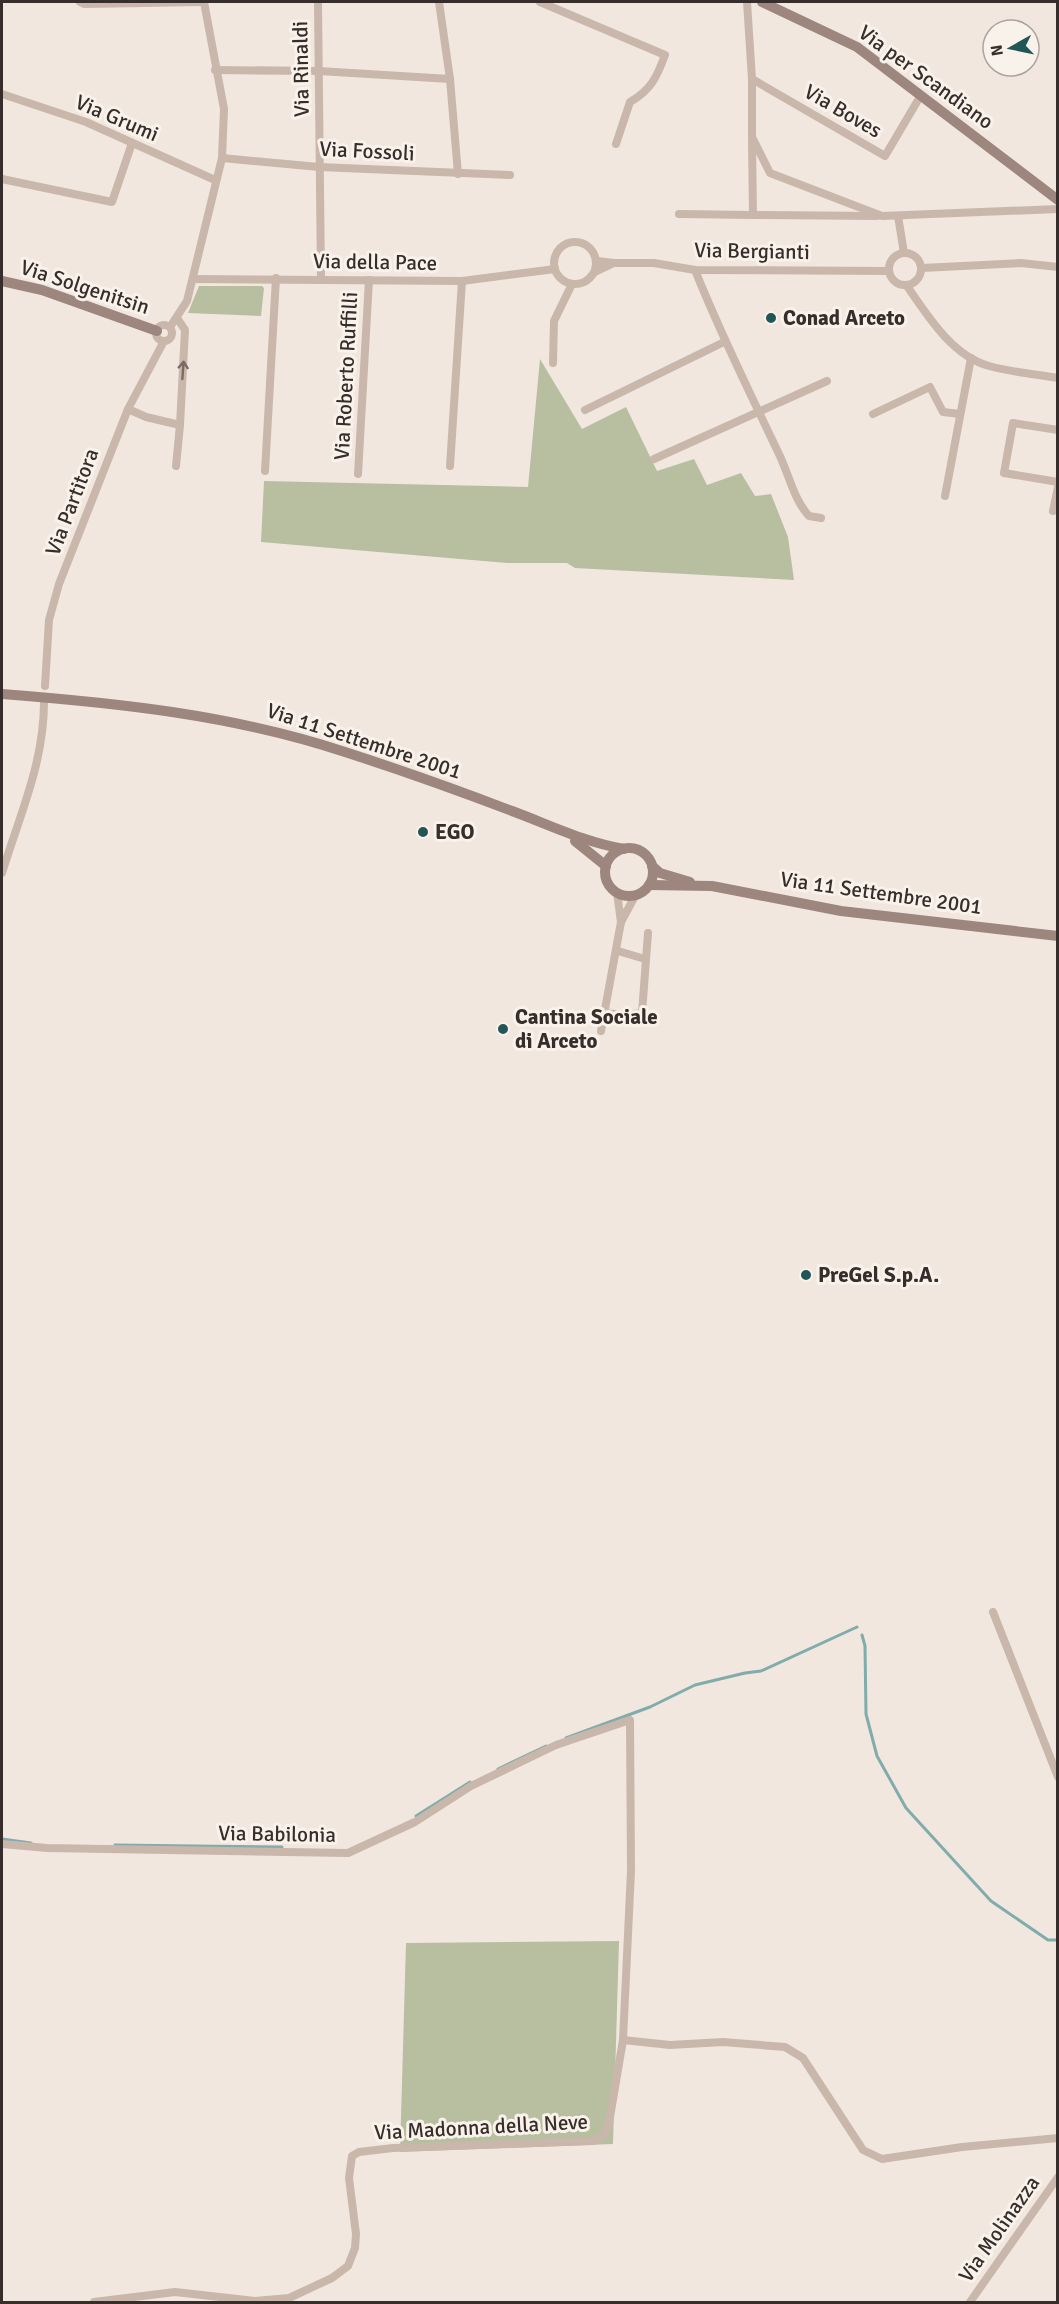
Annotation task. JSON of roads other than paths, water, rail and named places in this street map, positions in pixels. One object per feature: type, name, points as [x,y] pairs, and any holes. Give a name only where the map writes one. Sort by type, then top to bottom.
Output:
[{"type":"main road","name":"Via per Scandiano","points":[[762,2],[857,47],[1058,200]]},
{"type":"main road","name":"Via Solgenitsin","points":[[2,281],[42,290],[157,331]]},
{"type":"main road","name":"Via 11 Settembre 2001","points":[[2,694],[44,692],[227,720],[300,738],[490,803],[565,834],[645,854],[652,866],[670,877],[699,885],[841,911],[1058,936]]},
{"type":"main road","name":"Via 11 Settembre 2001","points":[[565,834],[606,866]]},
{"type":"main road","points":[[624,849],[612,856],[606,866],[606,880],[617,893],[635,896],[649,885],[652,866]]},
{"type":"main road","name":"Via 11 Settembre 2001","points":[[649,885],[699,885]]},
{"type":"street","points":[[80,2],[84,4],[203,2]]},
{"type":"street","name":"Via Partitora","points":[[2,873],[26,804],[39,757],[49,620],[59,584],[128,409],[164,341],[172,336],[170,327],[187,301],[222,158],[224,109],[203,2]]},
{"type":"street","name":"Via Rinaldi","points":[[318,2],[321,280]]},
{"type":"street","points":[[439,2],[450,79],[458,174]]},
{"type":"street","points":[[540,2],[665,55],[655,82],[643,95],[630,102],[616,144]]},
{"type":"street","points":[[747,2],[752,79],[753,215]]},
{"type":"street","points":[[215,70],[319,71],[450,79]]},
{"type":"street","name":"Via Boves","points":[[752,79],[885,156],[921,95]]},
{"type":"street","name":"Via Grumi","points":[[2,94],[86,122],[216,180]]},
{"type":"street","points":[[752,137],[770,173],[882,216]]},
{"type":"street","points":[[2,179],[112,202],[132,143]]},
{"type":"street","name":"Via Fossoli","points":[[222,158],[320,167],[510,175]]},
{"type":"street","points":[[679,214],[898,216],[1058,209]]},
{"type":"street","points":[[898,216],[904,253]]},
{"type":"street","points":[[553,363],[554,321],[572,284],[561,279],[555,269],[558,251],[574,242],[591,249],[597,261],[595,272]]},
{"type":"street","points":[[904,253],[918,259],[922,268],[919,278],[907,286]]},
{"type":"street","points":[[904,253],[892,261],[889,271],[893,280],[907,286],[932,321],[971,358],[988,366],[1058,378]]},
{"type":"street","name":"Via Bergianti","points":[[597,261],[654,263],[695,270],[889,271]]},
{"type":"street","name":"Via Bergianti","points":[[572,284],[583,283],[595,272],[614,263]]},
{"type":"street","points":[[922,268],[1021,263],[1058,267]]},
{"type":"street","name":"Via della Pace","points":[[193,279],[462,281],[555,269]]},
{"type":"street","points":[[695,270],[724,342],[759,412],[801,506],[809,516],[821,518]]},
{"type":"street","points":[[265,471],[276,278]]},
{"type":"street","name":"Via Roberto Ruffilli","points":[[358,474],[369,280]]},
{"type":"street","points":[[450,466],[462,281]]},
{"type":"street","points":[[176,466],[185,330],[177,318]]},
{"type":"street","points":[[164,341],[158,338],[157,331],[162,326],[170,327]]},
{"type":"street","points":[[585,410],[724,342]]},
{"type":"street","points":[[945,496],[971,358]]},
{"type":"street","points":[[654,459],[827,381]]},
{"type":"street","points":[[873,414],[930,387],[943,412],[960,414]]},
{"type":"street","points":[[128,409],[146,417],[180,425]]},
{"type":"street","points":[[1058,430],[1013,423],[1004,473],[1058,482]]},
{"type":"street","points":[[1053,511],[1058,487]]},
{"type":"street","points":[[601,1031],[618,951],[621,922],[617,893]]},
{"type":"street","points":[[621,922],[635,896]]},
{"type":"street","points":[[604,1014],[642,1013],[648,933]]},
{"type":"street","points":[[618,951],[645,959]]},
{"type":"street","points":[[993,1612],[1058,1777]]},
{"type":"street","name":"Via Babilonia","points":[[2,1844],[47,1848],[348,1853],[415,1822],[471,1786],[556,1745],[630,1720]]},
{"type":"street","name":"Via Madonna della Neve","points":[[94,2302],[175,2292],[255,2301],[289,2298],[332,2278],[348,2266],[355,2248],[356,2224],[349,2178],[352,2156],[359,2152],[393,2148],[594,2141],[604,2135],[609,2123],[622,2040],[631,1871],[630,1720]]},
{"type":"street","points":[[622,2040],[670,2044],[732,2042],[786,2047],[803,2058],[863,2150],[882,2159],[962,2147],[1058,2138]]},
{"type":"street","name":"Via Molinazza","points":[[970,2302],[1058,2177]]},
{"type":"waterway","points":[[566,1738],[650,1707],[695,1685],[761,1671],[857,1627]]},
{"type":"waterway","points":[[862,1635],[865,1646],[866,1714],[877,1756],[906,1808],[991,1901],[1048,1940],[1058,1940]]},
{"type":"waterway","points":[[498,1769],[546,1746]]},
{"type":"waterway","points":[[416,1816],[470,1782]]},
{"type":"waterway","points":[[2,1839],[31,1843]]},
{"type":"waterway","points":[[115,1845],[282,1847]]},
{"type":"place","name":"Conad Arceto","points":[[771,318]]},
{"type":"place","name":"EGO","points":[[423,832]]},
{"type":"place","name":"Cantina Sociale di Arceto","points":[[503,1029]]},
{"type":"place","name":"PreGel S.p.A.","points":[[806,1275]]}]
